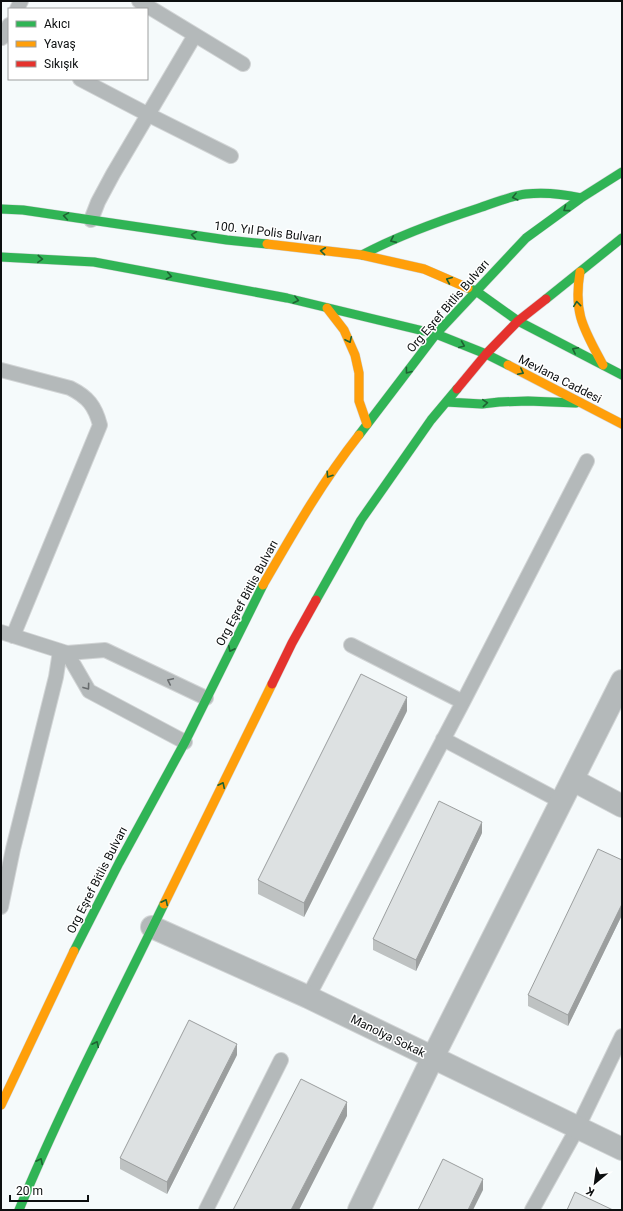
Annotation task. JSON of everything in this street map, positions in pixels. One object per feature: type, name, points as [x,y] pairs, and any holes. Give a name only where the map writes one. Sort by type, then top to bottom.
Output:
[{"type":"main road","name":"Org Eşref Bitlis Bulvarı","points":[[1,1105],[118,863],[184,742],[257,596],[299,522],[337,463],[436,334],[526,238],[581,198],[622,172]]},
{"type":"main road","points":[[362,255],[430,224],[509,198],[525,194],[541,193],[561,194],[581,198]]},
{"type":"main road","name":"100. Yıl Polis Bulvarı","points":[[1,209],[22,210],[227,240],[362,255],[424,269],[476,291],[518,321]]},
{"type":"main road","points":[[19,1210],[33,1176],[152,927],[292,643],[324,583],[361,520],[430,420],[486,354],[518,321],[622,238]]},
{"type":"main road","name":"Mevlana Caddesi","points":[[1,257],[94,262],[287,298],[436,334],[486,354],[622,424]]},
{"type":"main road","points":[[580,272],[577,297],[578,310],[581,322],[603,365]]},
{"type":"main road","points":[[327,308],[346,332],[352,346],[359,374],[359,397],[361,407],[368,424]]},
{"type":"main road","points":[[518,321],[622,375]]},
{"type":"main road","points":[[446,402],[482,404],[528,401],[582,403]]},
{"type":"street","points":[[359,1210],[433,1057],[622,681]]},
{"type":"street","points":[[573,780],[622,806]]},
{"type":"street","name":"Manolya Sokak","points":[[152,927],[308,997],[622,1148]]},
{"type":"lane","points":[[139,1],[243,64]]},
{"type":"lane","points":[[4,39],[8,28]]},
{"type":"lane","points":[[91,220],[98,202],[113,174],[195,35]]},
{"type":"lane","points":[[82,80],[231,156]]},
{"type":"lane","points":[[1,370],[70,388],[78,392],[92,404],[100,425],[7,634],[64,652],[106,650],[206,698]]},
{"type":"lane","points":[[308,997],[463,702],[587,461]]},
{"type":"lane","points":[[351,645],[463,702]]},
{"type":"lane","points":[[64,652],[89,691],[184,742]]},
{"type":"lane","points":[[1,907],[13,849],[56,677],[64,652]]},
{"type":"lane","points":[[443,739],[562,802]]},
{"type":"lane","points":[[532,1210],[578,1127],[622,1036]]},
{"type":"lane","points":[[206,1210],[281,1060]]},
{"type":"building","points":[[361,674],[407,697],[304,903],[258,880]]},
{"type":"building","points":[[439,801],[482,822],[416,960],[373,939]]},
{"type":"building","points":[[598,849],[622,860],[622,904],[568,1015],[528,995]]},
{"type":"building","points":[[189,1020],[237,1044],[167,1182],[120,1158]]},
{"type":"building","points":[[301,1079],[347,1102],[291,1210],[233,1210]]},
{"type":"building","points":[[443,1159],[483,1179],[468,1210],[418,1210]]},
{"type":"building","points":[[575,1192],[613,1210],[567,1210]]},
{"type":"traffic: fast","points":[[359,435],[436,334],[526,238],[581,198],[622,172]]},
{"type":"traffic: fast","points":[[362,255],[419,229],[514,196],[533,193],[547,193],[581,198]]},
{"type":"traffic: fast","points":[[1,209],[23,210],[227,240],[267,244]]},
{"type":"traffic: fast","points":[[546,299],[622,238]]},
{"type":"traffic: fast","points":[[1,257],[94,262],[287,298],[436,334],[486,354],[508,365]]},
{"type":"traffic: fast","points":[[468,288],[476,291],[518,321],[622,375]]},
{"type":"traffic: fast","points":[[316,600],[361,520],[431,420],[457,389]]},
{"type":"traffic: fast","points":[[446,402],[482,404],[528,401],[576,403]]},
{"type":"traffic: fast","points":[[74,951],[119,863],[185,742],[263,585]]},
{"type":"traffic: fast","points":[[19,1210],[89,1056],[164,904]]},
{"type":"traffic: slow","points":[[267,244],[362,255],[424,269],[468,288]]},
{"type":"traffic: slow","points":[[580,272],[578,287],[579,310],[590,341],[603,365]]},
{"type":"traffic: slow","points":[[327,308],[344,330],[355,355],[359,373],[359,401],[367,424]]},
{"type":"traffic: slow","points":[[508,365],[622,424]]},
{"type":"traffic: slow","points":[[263,585],[320,489],[359,435]]},
{"type":"traffic: slow","points":[[164,904],[272,684]]},
{"type":"traffic: slow","points":[[1,1105],[74,951]]},
{"type":"traffic: jam","points":[[457,389],[486,354],[518,321],[546,299]]},
{"type":"traffic: jam","points":[[272,684],[292,643],[316,600]]}]
